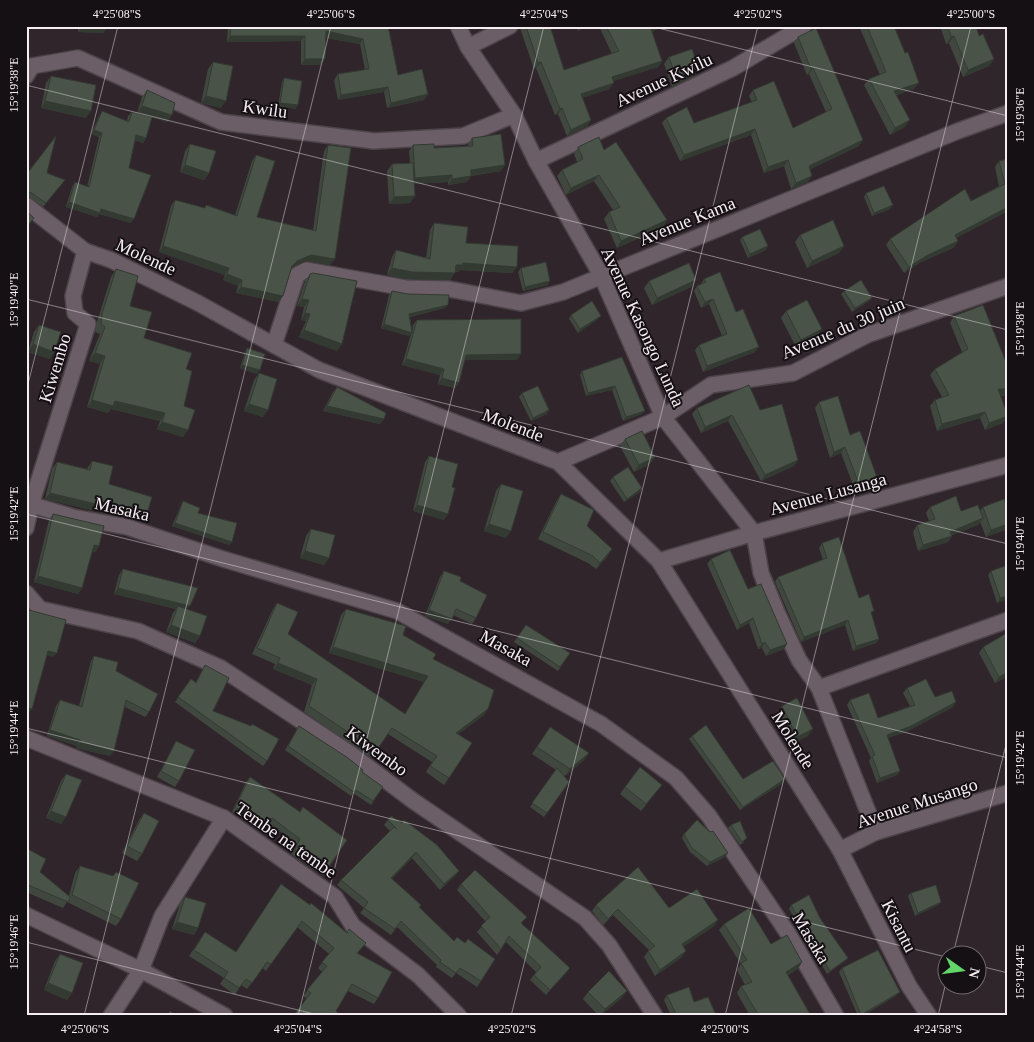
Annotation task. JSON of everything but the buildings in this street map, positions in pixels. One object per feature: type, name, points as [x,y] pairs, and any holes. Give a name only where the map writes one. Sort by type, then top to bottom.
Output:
[{"type":"street","name":"Avenue Kasongo Lunda","points":[[458,26],[468,47],[514,116],[536,161],[601,275],[663,417],[754,532],[761,573],[799,660],[819,688],[876,832]]},
{"type":"street","points":[[468,47],[510,26]]},
{"type":"street","name":"Avenue Kwilu","points":[[536,161],[733,68],[804,26]]},
{"type":"street","name":"Kwilu","points":[[26,76],[32,66],[78,58],[221,122],[374,141],[463,136],[514,116]]},
{"type":"street","name":"Avenue Kama","points":[[274,345],[297,275],[306,270],[406,288],[449,289],[521,304],[563,292],[958,130],[1008,113]]},
{"type":"street","name":"Molende","points":[[26,205],[85,251],[111,260],[198,302],[319,370],[558,462],[659,561],[840,850]]},
{"type":"street","name":"Kiwembo","points":[[26,528],[29,504],[88,324],[76,313],[73,296],[85,251]]},
{"type":"street","name":"Avenue du 30 juin","points":[[558,462],[663,417],[711,385],[793,373],[867,335],[1008,286]]},
{"type":"street","name":"Avenue Lusanga","points":[[659,561],[754,532],[1008,465]]},
{"type":"street","name":"Masaka","points":[[29,504],[73,518],[127,527],[223,559],[397,611],[601,724],[676,778],[709,816],[784,928],[836,1016]]},
{"type":"street","name":"Kiwembo","points":[[26,593],[40,609],[138,632],[221,668],[351,754],[412,800],[585,918],[609,945],[654,1016]]},
{"type":"street","points":[[819,688],[1008,620]]},
{"type":"street","name":"Tembe na tembe","points":[[26,738],[224,818],[335,898],[353,926],[418,975],[459,1016]]},
{"type":"street","name":"Avenue Musango","points":[[840,850],[876,832],[1008,794]]},
{"type":"street","points":[[111,1016],[141,970],[162,916],[207,842],[224,818]]},
{"type":"street","name":"Kisantu","points":[[840,850],[909,986],[929,1016]]},
{"type":"street","points":[[26,915],[141,970],[225,1016]]}]
